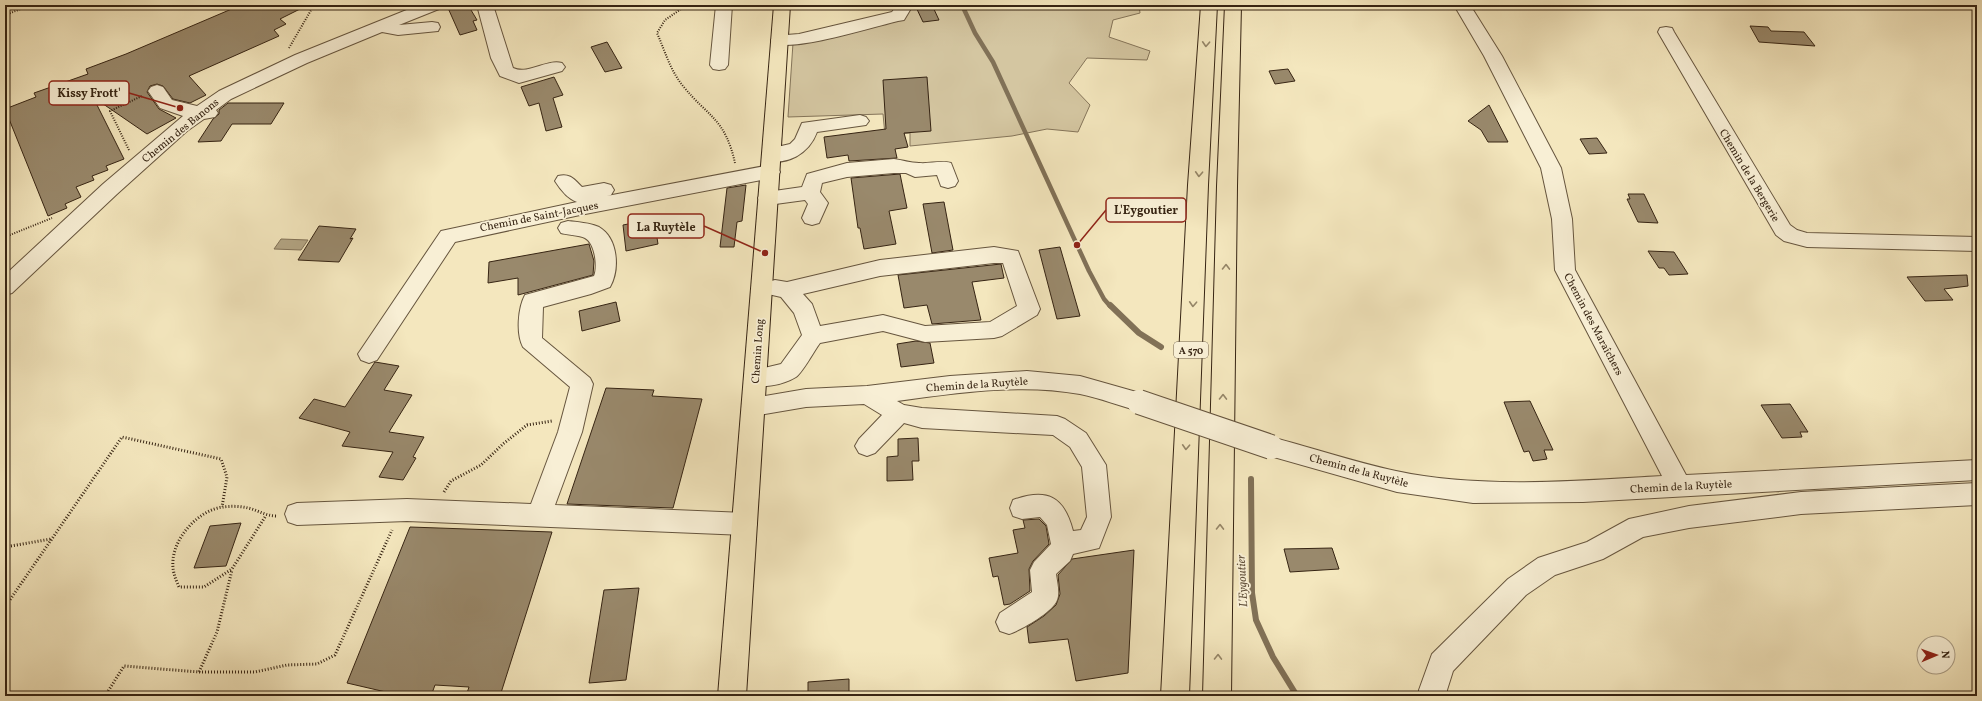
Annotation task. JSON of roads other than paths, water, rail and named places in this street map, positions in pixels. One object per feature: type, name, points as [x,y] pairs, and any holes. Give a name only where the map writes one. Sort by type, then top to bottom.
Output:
[{"type":"main road","name":"Chemin Long","points":[[732,696],[782,5]]},
{"type":"main road","name":"A 570","points":[[1175,696],[1198,185],[1209,5]]},
{"type":"main road","name":"A 570","points":[[1217,696],[1227,186],[1233,5]]},
{"type":"street","name":"Chemin des Banons","points":[[5,287],[110,189],[204,114],[225,95],[302,59],[432,5]]},
{"type":"street","points":[[485,5],[500,58],[506,72],[519,77],[556,67]]},
{"type":"street","points":[[719,65],[724,5]]},
{"type":"street","points":[[780,40],[799,39],[898,16],[905,5]]},
{"type":"street","name":"Chemin des Maraîchers","points":[[1462,5],[1493,56],[1551,168],[1562,219],[1565,270],[1679,486]]},
{"type":"street","points":[[379,27],[398,30],[432,27]]},
{"type":"street","name":"Chemin de la Bergerie","points":[[1666,32],[1721,127],[1762,193],[1782,230],[1791,236],[1807,240],[1977,244]]},
{"type":"street","points":[[157,91],[165,104],[204,114]]},
{"type":"street","points":[[565,181],[578,195],[696,173],[771,163],[794,152],[806,138],[809,126],[860,121]]},
{"type":"street","name":"Chemin de Saint-Jacques","points":[[369,354],[448,236],[596,205],[771,163]]},
{"type":"street","points":[[810,193],[814,179],[847,170],[894,166],[909,167],[916,170],[944,168],[948,181]]},
{"type":"street","points":[[768,198],[810,193]]},
{"type":"street","points":[[810,193],[818,203],[812,218]]},
{"type":"street","points":[[539,516],[570,432],[582,384],[531,341],[531,313],[533,300],[591,286],[603,281],[606,273],[605,256],[600,239],[591,232],[568,228],[596,205]]},
{"type":"street","points":[[755,378],[769,377],[789,370],[813,336],[883,323],[926,334],[994,330],[1029,308],[1012,256],[994,255],[880,268],[787,290],[762,288]]},
{"type":"street","points":[[787,290],[804,310],[813,336]]},
{"type":"street","name":"Chemin de la Ruytèle","points":[[753,406],[806,398],[867,395],[950,385],[1027,380],[1080,385],[1139,402],[1271,447],[1397,482],[1473,492],[1583,491],[1977,470]]},
{"type":"street","points":[[867,395],[900,413],[922,418],[1057,426],[1078,440],[1094,465],[1100,517],[1090,540],[1064,544]]},
{"type":"street","points":[[867,446],[900,413]]},
{"type":"street","points":[[1433,696],[1433,690],[1442,663],[1517,587],[1547,566],[1594,551],[1638,527],[1688,517],[1801,503],[1977,494]]},
{"type":"street","points":[[1009,622],[1044,598],[1043,570],[1061,553],[1064,544],[1060,526],[1054,512],[1044,505],[1022,508]]},
{"type":"street","points":[[297,514],[402,510],[745,524]]},
{"type":"waterway","name":"L'Eygoutier","points":[[962,5],[975,33],[993,62],[1089,271],[1104,299],[1110,306]]},
{"type":"waterway","name":"L'Eygoutier","points":[[1110,305],[1139,333],[1161,347]]},
{"type":"waterway","name":"L'Eygoutier","points":[[1251,479],[1252,593],[1256,620],[1273,657],[1297,696]]},
{"type":"place","name":"Kissy Frott'","points":[[180,108]]},
{"type":"place","name":"L'Eygoutier","points":[[1077,245]]},
{"type":"place","name":"La Ruytèle","points":[[765,253]]}]
